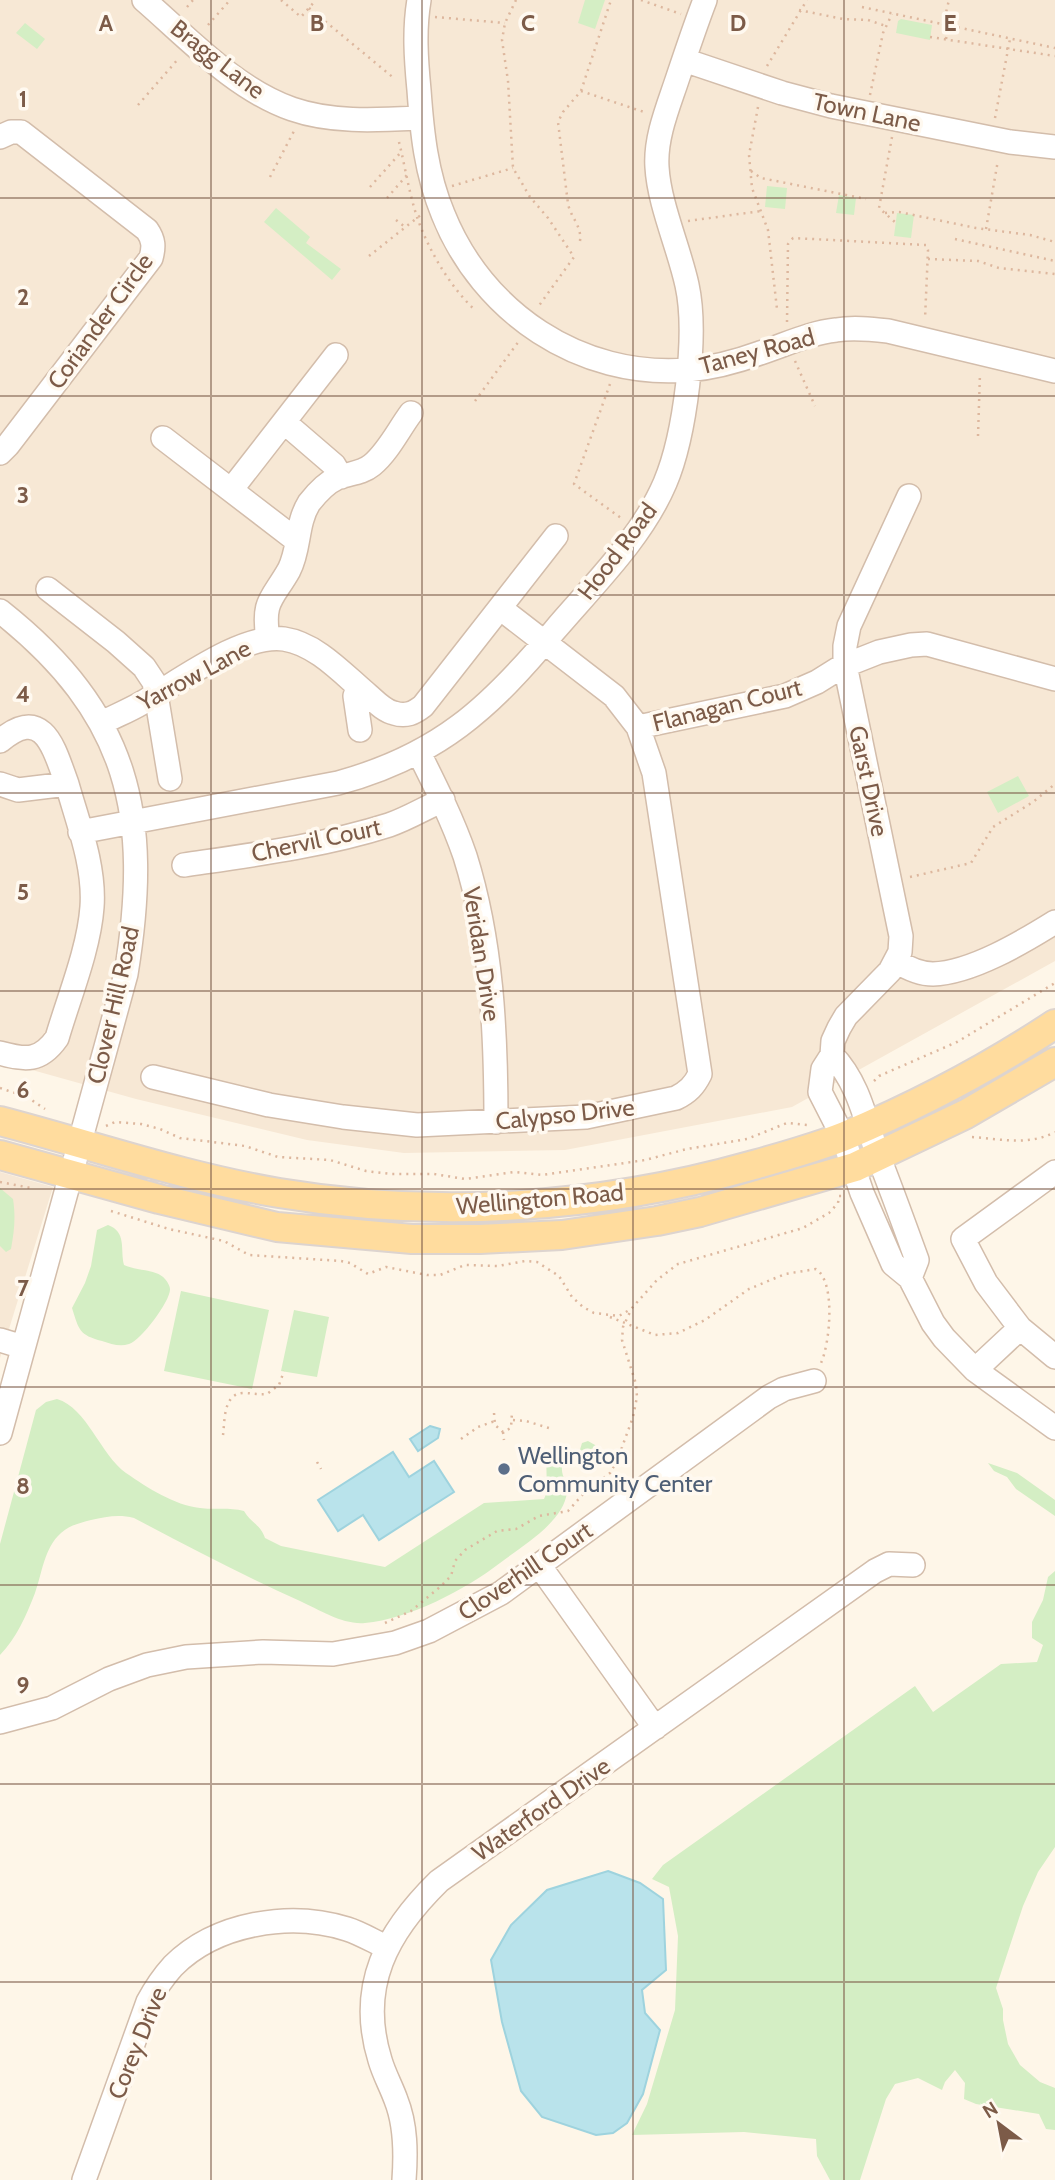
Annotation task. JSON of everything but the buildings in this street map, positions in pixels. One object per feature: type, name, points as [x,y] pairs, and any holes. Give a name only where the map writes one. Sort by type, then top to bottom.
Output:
[{"type":"main road","name":"Wellington Road","points":[[0,1121],[199,1176],[275,1192],[373,1204],[466,1208],[559,1202],[665,1187],[775,1159],[855,1131],[970,1075],[1055,1024]]},
{"type":"main road","name":"Wellington Road","points":[[0,1155],[241,1220],[277,1227],[411,1239],[480,1240],[562,1235],[657,1221],[752,1199],[867,1161],[966,1114],[1055,1062]]},
{"type":"street","name":"Bragg Lane","points":[[144,0],[201,34],[228,72],[275,102],[304,112],[356,120],[421,118]]},
{"type":"street","name":"Taney Road","points":[[417,7],[415,43],[427,162],[453,237],[474,272],[508,310],[555,342],[585,355],[617,364],[648,369],[688,370],[759,354],[808,335],[862,328],[888,331],[1055,372]]},
{"type":"street","name":"Hood Road","points":[[80,832],[338,783],[363,776],[419,753],[486,705],[526,666],[638,531],[666,481],[677,447],[688,370],[690,300],[657,165],[665,119],[701,10]]},
{"type":"street","name":"Town Lane","points":[[684,60],[807,99],[996,139],[1055,147]]},
{"type":"street","name":"Coriander Circle","points":[[0,137],[11,132],[21,132],[148,230],[154,249],[151,258],[0,453]]},
{"type":"street","points":[[231,490],[336,355]]},
{"type":"street","points":[[268,639],[265,624],[267,608],[272,593],[288,571],[294,557],[300,522],[310,503],[324,487],[341,477],[359,473],[371,466],[411,413]]},
{"type":"street","points":[[284,422],[334,465],[341,477]]},
{"type":"street","points":[[163,438],[296,540]]},
{"type":"street","name":"Garst Drive","points":[[897,961],[901,936],[845,665],[845,646],[849,626],[909,496]]},
{"type":"street","points":[[500,608],[556,536]]},
{"type":"street","points":[[47,589],[116,642],[144,667],[154,682],[170,779]]},
{"type":"street","name":"Calypso Drive","points":[[153,1077],[269,1105],[417,1125],[586,1117],[676,1098],[687,1093],[695,1084],[700,1074],[654,774],[638,727],[614,696],[500,608]]},
{"type":"street","name":"Yarrow Lane","points":[[102,723],[235,649],[268,639],[299,642],[313,650],[392,713],[413,713],[423,706],[500,608]]},
{"type":"street","name":"Clover Hill Road","points":[[0,611],[52,658],[84,696],[102,723],[127,787],[134,822],[136,887],[126,974],[0,1433]]},
{"type":"street","name":"Flanagan Court","points":[[638,727],[795,693],[845,665],[879,652],[911,645],[926,644],[1055,679]]},
{"type":"street","points":[[358,687],[355,696],[360,730]]},
{"type":"street","points":[[0,741],[13,730],[25,727],[41,730],[48,737],[67,784],[80,832],[90,875],[92,905],[89,928],[57,1038],[50,1048],[28,1059],[0,1053]]},
{"type":"street","name":"Veridan Drive","points":[[419,753],[443,800],[464,853],[484,932],[496,1062],[496,1122]]},
{"type":"street","points":[[0,784],[18,790],[67,784]]},
{"type":"street","name":"Chervil Court","points":[[184,865],[332,839],[390,824],[443,800]]},
{"type":"street","points":[[1055,922],[1007,949],[946,972],[920,972],[897,961],[846,1016],[833,1041],[832,1055],[823,1069],[820,1092],[855,1131],[867,1161],[862,1193],[893,1264],[910,1278],[933,1323],[975,1370],[1055,1428]]},
{"type":"street","points":[[832,1055],[843,1067],[858,1095],[855,1131]]},
{"type":"street","points":[[1055,1172],[963,1239],[986,1283],[1020,1328],[1055,1357]]},
{"type":"street","points":[[975,1370],[1020,1328]]},
{"type":"street","points":[[0,1340],[23,1347]]},
{"type":"street","name":"Cloverhill Court","points":[[0,1722],[52,1708],[109,1679],[146,1665],[186,1657],[228,1653],[333,1654],[396,1643],[429,1631],[500,1593],[540,1566],[769,1397],[784,1389],[814,1381]]},
{"type":"street","name":"Waterford Drive","points":[[404,2180],[404,2129],[398,2103],[379,2056],[372,2015],[379,1967],[386,1947],[419,1901],[439,1881],[875,1571],[889,1564],[913,1565]]},
{"type":"street","points":[[540,1566],[655,1728]]},
{"type":"street","name":"Corey Drive","points":[[84,2180],[148,2002],[167,1973],[192,1951],[244,1927],[292,1921],[322,1923],[347,1929],[386,1947]]},
{"type":"path","points":[[187,7],[193,0]]},
{"type":"path","points":[[138,105],[230,0]]},
{"type":"path","points":[[281,0],[301,17],[316,0]]},
{"type":"path","points":[[475,401],[574,257],[530,197],[513,168],[508,81],[503,51],[505,23],[516,0]]},
{"type":"path","points":[[580,242],[580,229],[568,204],[558,122],[581,90],[611,0]]},
{"type":"path","points":[[641,0],[701,10]]},
{"type":"path","points":[[777,309],[768,230],[753,195],[750,155],[760,85],[799,10],[807,0]]},
{"type":"path","points":[[943,25],[949,0]]},
{"type":"path","points":[[417,7],[505,23]]},
{"type":"path","points":[[862,7],[1055,48]]},
{"type":"path","points":[[309,8],[395,79]]},
{"type":"path","points":[[799,10],[843,19],[868,20],[886,26]]},
{"type":"path","points":[[867,113],[891,14]]},
{"type":"path","points":[[946,39],[949,26]]},
{"type":"path","points":[[930,37],[1055,57]]},
{"type":"path","points":[[986,229],[1010,39]]},
{"type":"path","points":[[581,90],[665,119]]},
{"type":"path","points":[[270,177],[304,112]]},
{"type":"path","points":[[895,119],[879,208],[896,223]]},
{"type":"path","points":[[370,187],[402,151]]},
{"type":"path","points":[[369,256],[437,196],[513,168]]},
{"type":"path","points":[[751,170],[761,178],[866,199]]},
{"type":"path","points":[[387,198],[407,176]]},
{"type":"path","points":[[670,223],[761,211]]},
{"type":"path","points":[[885,213],[899,212],[1030,235],[1055,242]]},
{"type":"path","points":[[396,220],[405,227]]},
{"type":"path","points":[[815,406],[786,344],[788,244],[791,239],[922,244],[927,247],[925,340]]},
{"type":"path","points":[[955,239],[1055,261]]},
{"type":"path","points":[[928,259],[978,261],[999,268],[1055,274]]},
{"type":"path","points":[[978,436],[981,353]]},
{"type":"path","points":[[617,364],[574,484],[638,531]]},
{"type":"path","points":[[890,882],[968,865],[976,857],[993,827],[1033,802],[1055,784]]},
{"type":"path","points":[[969,1137],[1024,1142],[1055,1132]]},
{"type":"path","points":[[603,1314],[654,1335],[678,1333],[705,1320],[750,1289],[785,1274],[816,1269],[827,1282],[829,1326],[825,1354],[814,1381]]},
{"type":"path","points":[[384,1624],[411,1611],[440,1587],[451,1576],[455,1561],[464,1550],[500,1530],[516,1529],[538,1516],[568,1511],[584,1493],[610,1473],[633,1417],[637,1397],[636,1384],[622,1340],[631,1309]]},
{"type":"path","points":[[223,1435],[229,1402],[238,1394],[247,1391],[263,1395],[271,1392],[279,1385],[284,1371]]},
{"type":"path","points":[[503,1432],[511,1428],[512,1412]]},
{"type":"path","points":[[494,1413],[496,1428],[503,1432]]},
{"type":"path","points":[[513,1420],[552,1429]]},
{"type":"path","points":[[461,1439],[478,1427],[495,1421]]},
{"type":"path","points":[[503,1432],[504,1440]]},
{"type":"path","points":[[317,1462],[321,1469]]},
{"type":"shaded area","points":[[0,0],[1055,0],[1055,961],[792,1107],[565,1150],[404,1153],[307,1140],[136,1099],[0,1061]]},
{"type":"shaded area","points":[[0,1172],[53,1187],[0,1358]]},
{"type":"green space","points":[[585,0],[605,0],[595,29],[578,23]]},
{"type":"green space","points":[[901,19],[932,25],[930,40],[896,33],[898,21]]},
{"type":"green space","points":[[25,23],[45,39],[37,49],[16,33]]},
{"type":"green space","points":[[767,186],[787,188],[785,209],[765,207]]},
{"type":"green space","points":[[839,195],[856,198],[854,215],[836,213]]},
{"type":"green space","points":[[276,208],[310,237],[306,243],[341,269],[332,280],[264,222]]},
{"type":"green space","points":[[897,213],[914,215],[911,238],[894,236]]},
{"type":"green space","points":[[1018,776],[1029,796],[998,813],[987,792]]},
{"type":"green space","points":[[0,1188],[13,1199],[14,1206],[11,1249],[6,1252],[0,1246]]},
{"type":"green space","points":[[108,1225],[118,1232],[122,1242],[124,1265],[157,1273],[165,1279],[170,1288],[166,1302],[154,1320],[141,1336],[126,1345],[109,1343],[84,1334],[72,1308],[91,1266],[97,1230]]},
{"type":"green space","points":[[181,1291],[269,1310],[252,1389],[164,1371]]},
{"type":"green space","points":[[294,1310],[329,1317],[317,1377],[281,1371]]},
{"type":"green space","points":[[57,1399],[77,1412],[117,1465],[162,1495],[190,1506],[244,1511],[265,1538],[281,1546],[385,1567],[484,1503],[544,1499],[547,1492],[546,1452],[558,1446],[572,1455],[579,1453],[582,1443],[588,1441],[595,1445],[601,1456],[592,1465],[567,1463],[562,1467],[567,1492],[558,1513],[541,1532],[486,1573],[436,1602],[400,1616],[365,1623],[348,1622],[324,1612],[134,1518],[112,1516],[79,1523],[55,1539],[44,1562],[25,1618],[0,1655],[0,1544],[36,1410],[46,1402]]},
{"type":"green space","points":[[988,1463],[1017,1473],[1055,1500],[1055,1516],[1016,1489],[1007,1477],[994,1471]]},
{"type":"green space","points":[[1055,1571],[1055,1847],[1038,1872],[1023,1906],[996,1988],[1003,2009],[1008,2044],[1020,2065],[1040,2082],[1055,2088],[1055,2130],[1046,2129],[1039,2114],[976,2104],[964,2099],[965,2083],[955,2070],[942,2090],[918,2078],[895,2084],[886,2099],[860,2180],[830,2180],[817,2156],[816,2139],[744,2132],[632,2135],[647,2104],[675,2010],[678,1936],[669,1887],[652,1879],[663,1865],[915,1686],[933,1712],[1001,1664],[1037,1662],[1043,1645],[1032,1638],[1032,1622],[1043,1600],[1048,1577]]},
{"type":"water","points":[[430,1426],[440,1429],[438,1438],[418,1451],[410,1439]]},
{"type":"water","points":[[393,1452],[409,1477],[434,1461],[454,1492],[379,1540],[363,1515],[338,1531],[318,1500]]},
{"type":"water","points":[[608,1871],[640,1883],[663,1899],[666,1970],[642,1990],[645,2013],[660,2030],[643,2094],[627,2123],[613,2133],[596,2135],[542,2117],[521,2091],[502,2022],[491,1960],[511,1925],[547,1890]]},
{"type":"place","name":"Wellington Community Center","points":[[504,1469]]}]
